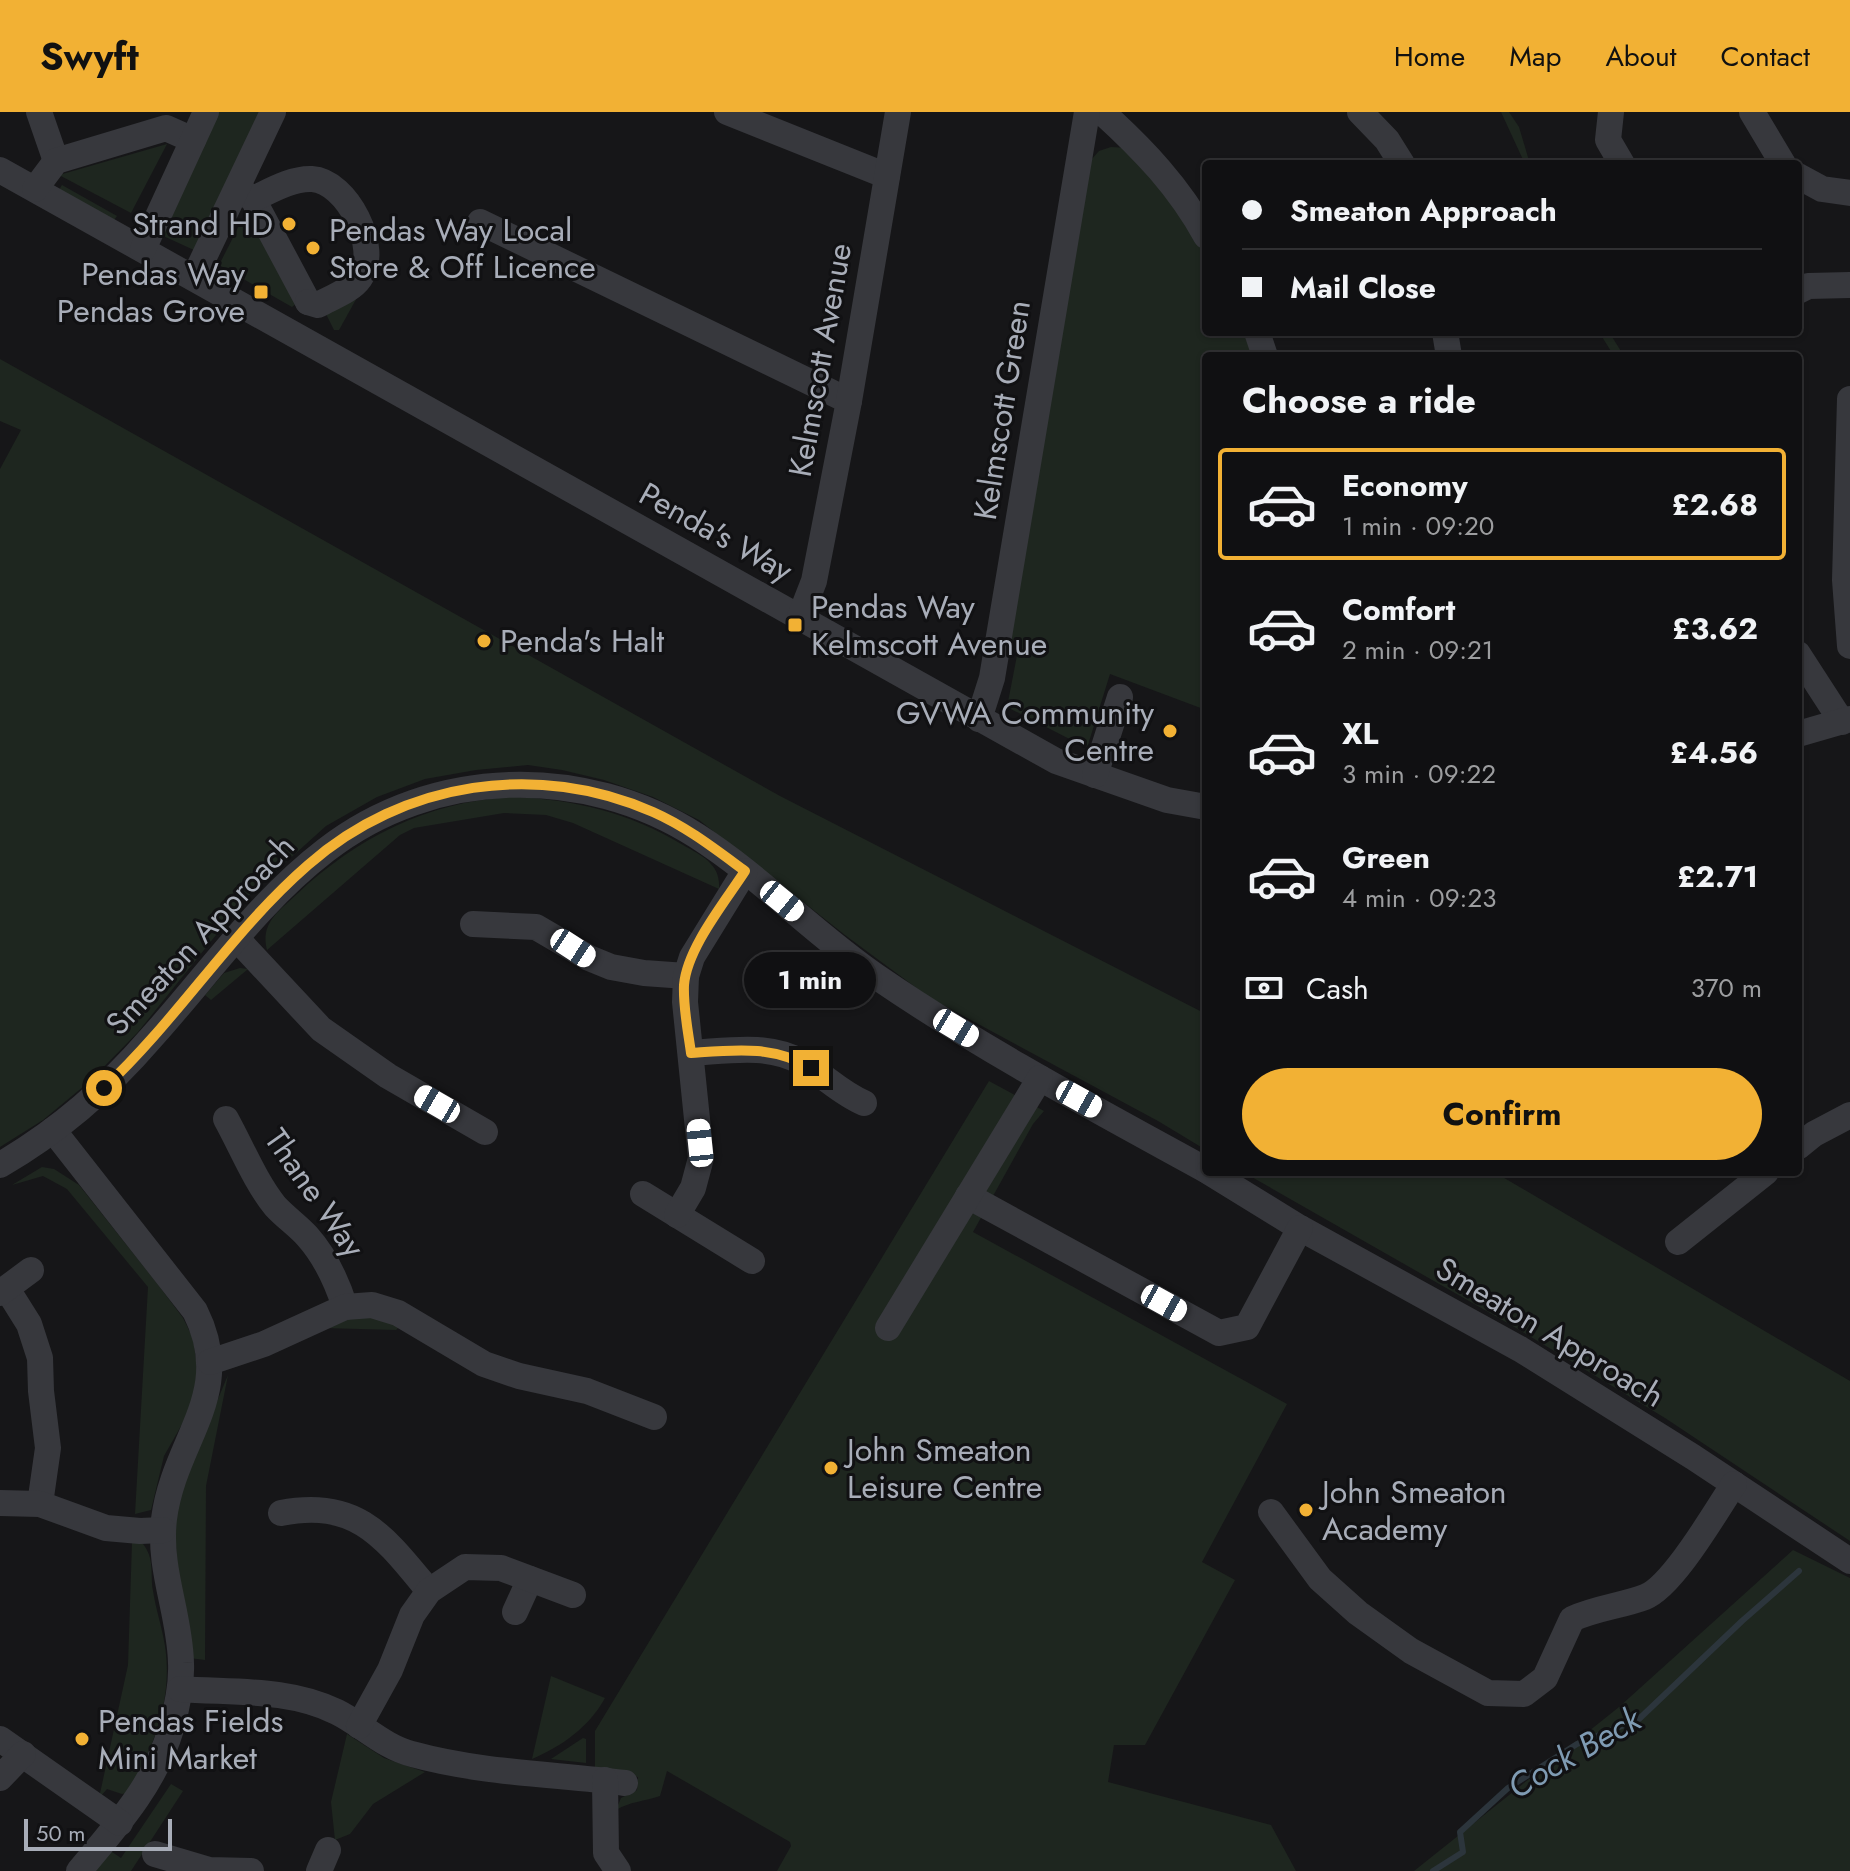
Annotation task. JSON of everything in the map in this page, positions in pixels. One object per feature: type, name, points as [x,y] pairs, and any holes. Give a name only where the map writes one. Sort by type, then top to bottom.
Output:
[{"type":"street","points":[[39,112],[56,161]]},
{"type":"street","points":[[143,249],[206,112]]},
{"type":"street","points":[[194,278],[245,194],[273,112]]},
{"type":"street","points":[[727,112],[887,176]]},
{"type":"street","name":"Kelmscott Avenue","points":[[800,617],[814,581],[849,401],[898,112]]},
{"type":"street","name":"Kelmscott Green","points":[[979,719],[992,678],[1087,112]]},
{"type":"street","points":[[1102,112],[1145,150],[1191,209],[1202,229]]},
{"type":"street","points":[[1360,112],[1387,140],[1400,160]]},
{"type":"street","points":[[1611,112],[1608,140],[1620,160]]},
{"type":"street","points":[[1752,112],[1781,160]]},
{"type":"street","points":[[35,189],[56,161],[164,120],[193,140]]},
{"type":"street","name":"Penda's Way","points":[[0,170],[1056,761],[1167,800],[1202,806]]},
{"type":"street","points":[[1802,178],[1822,189],[1850,193]]},
{"type":"street","points":[[314,179],[334,187],[342,194],[363,230],[367,257],[361,277],[353,286],[318,305],[308,302],[245,194],[314,179]]},
{"type":"street","points":[[480,222],[849,401]]},
{"type":"street","points":[[1802,289],[1808,286],[1850,285]]},
{"type":"street","points":[[290,331],[308,302]]},
{"type":"street","points":[[1850,399],[1845,580],[1850,646]]},
{"type":"street","points":[[1802,660],[1846,720],[1802,733]]},
{"type":"street","points":[[1095,775],[1120,697]]},
{"type":"street","name":"Smeaton Approach","points":[[0,1165],[53,1130],[118,1075],[236,938],[307,865],[349,833],[409,804],[473,787],[526,784],[553,785],[605,795],[679,825],[745,871],[873,975],[1040,1078],[1202,1168]]},
{"type":"street","points":[[677,1215],[693,1188],[701,1158],[685,1002],[686,976],[692,957],[745,871]]},
{"type":"street","points":[[473,924],[536,927],[589,958],[611,967],[686,976]]},
{"type":"street","points":[[236,938],[321,1029],[388,1076],[485,1132]]},
{"type":"street","points":[[691,1053],[756,1049],[785,1055],[864,1103]]},
{"type":"street","points":[[888,1328],[1040,1078]]},
{"type":"street","points":[[1802,1144],[1850,1115]]},
{"type":"street","name":"Thane Way","points":[[226,1119],[265,1191],[277,1208],[308,1237],[322,1257],[336,1281],[345,1307]]},
{"type":"street","points":[[53,1130],[195,1311],[206,1339],[210,1362],[206,1400],[175,1471],[163,1530],[164,1568],[181,1661],[180,1689],[171,1730],[156,1768],[120,1823],[79,1871]]},
{"type":"street","name":"Smeaton Approach","points":[[1215,1176],[1300,1228],[1520,1349],[1850,1561]]},
{"type":"street","points":[[1674,1248],[1761,1176]]},
{"type":"street","points":[[643,1194],[752,1261]]},
{"type":"street","points":[[968,1196],[1219,1333],[1247,1327],[1300,1228]]},
{"type":"street","points":[[31,1270],[3,1291],[29,1324],[40,1358],[48,1448],[40,1504]]},
{"type":"street","points":[[210,1362],[264,1344],[345,1307],[372,1305],[386,1308],[484,1364],[519,1376],[587,1391],[654,1417]]},
{"type":"street","points":[[1271,1512],[1320,1579],[1358,1613],[1400,1644],[1488,1693],[1524,1694],[1545,1678],[1572,1619],[1646,1597],[1664,1585],[1734,1484]]},
{"type":"street","points":[[0,1503],[40,1504],[106,1528],[163,1530]]},
{"type":"street","points":[[281,1513],[303,1509],[330,1510],[362,1522],[390,1544],[429,1591]]},
{"type":"street","points":[[359,1726],[390,1670],[412,1615],[429,1591],[465,1567],[501,1568],[573,1595]]},
{"type":"street","points":[[515,1612],[530,1579]]},
{"type":"street","points":[[180,1689],[297,1697],[338,1712],[407,1753],[438,1761],[615,1782],[606,1853],[618,1871]]},
{"type":"street","points":[[0,1739],[120,1823]]},
{"type":"street","points":[[0,1778],[23,1754]]},
{"type":"street","points":[[155,1854],[209,1871],[251,1871]]},
{"type":"shaded area","points":[[217,112],[261,112],[196,251],[159,234]]},
{"type":"shaded area","points":[[1501,112],[1509,112],[1519,127],[1529,160],[1523,160]]},
{"type":"shaded area","points":[[167,144],[131,213],[59,175]]},
{"type":"shaded area","points":[[1111,147],[1128,148],[1183,215],[1202,248],[1202,336],[1249,336],[1255,352],[1202,352],[1202,708],[1110,674],[1087,748],[1007,707],[1019,645],[1010,643],[1091,160],[1099,151]]},
{"type":"shaded area","points":[[62,185],[117,216],[114,220],[59,190]]},
{"type":"shaded area","points":[[246,212],[297,303],[292,307],[219,265]]},
{"type":"shaded area","points":[[359,294],[339,330],[334,330],[326,314]]},
{"type":"shaded area","points":[[1602,336],[1612,336],[1622,352],[1612,352]]},
{"type":"shaded area","points":[[0,359],[780,796],[1202,1012],[1202,1148],[930,998],[699,820],[653,797],[604,780],[528,765],[425,779],[377,797],[326,826],[245,899],[138,1032],[90,1081],[43,1120],[0,1147],[0,469],[21,430],[0,421]]},
{"type":"shaded area","points":[[512,797],[579,805],[643,824],[709,862],[717,873],[719,889],[573,823],[546,815],[504,813],[414,828],[400,835],[267,950],[266,932],[272,918],[320,874],[369,840],[395,826],[451,806]]},
{"type":"shaded area","points":[[248,969],[211,1000],[205,995],[224,973]]},
{"type":"shaded area","points":[[989,1081],[1044,1111],[1033,1124],[973,1232],[1287,1404],[1202,1562],[1235,1580],[1145,1745],[1114,1745],[1108,1782],[1271,1825],[1296,1871],[777,1871],[791,1846],[790,1842],[667,1771],[660,1796],[616,1810],[621,1798],[637,1790],[638,1777],[595,1769],[595,1731]]},
{"type":"shaded area","points":[[42,1167],[54,1169],[79,1185],[183,1318],[193,1338],[198,1374],[194,1403],[164,1456],[151,1510],[135,1514],[148,1287],[67,1189],[43,1176],[12,1185]]},
{"type":"shaded area","points":[[1250,1176],[1501,1176],[1850,1381],[1850,1541],[1665,1418],[1511,1325]]},
{"type":"shaded area","points":[[369,1315],[400,1326],[396,1330],[323,1328],[343,1318]]},
{"type":"shaded area","points":[[228,1375],[206,1486],[205,1660],[189,1658],[181,1615],[173,1507]]},
{"type":"shaded area","points":[[132,1542],[143,1544],[151,1561],[153,1591],[167,1666],[164,1704],[153,1741],[127,1793],[107,1789],[99,1798],[128,1665]]},
{"type":"shaded area","points":[[1793,1550],[1850,1578],[1850,1871],[1414,1871],[1619,1707]]},
{"type":"shaded area","points":[[551,1676],[605,1698],[591,1718],[574,1734],[532,1759]]},
{"type":"shaded area","points":[[347,1734],[384,1758],[425,1772],[373,1804],[350,1834],[335,1840],[331,1802]]},
{"type":"shaded area","points":[[586,1739],[586,1763],[551,1759]]},
{"type":"shaded area","points":[[171,1784],[183,1791],[131,1871],[91,1871],[109,1850],[121,1858]]},
{"type":"waterway","name":"Cock Beck","points":[[1433,1871],[1463,1852],[1460,1832],[1508,1788],[1577,1744],[1639,1719],[1799,1571]]},
{"type":"place","name":"Strand HD","points":[[289,224]]},
{"type":"place","name":"Pendas Way Local Store & Off Licence","points":[[313,248]]},
{"type":"place","name":"Pendas Way Pendas Grove","points":[[261,292]]},
{"type":"place","name":"Pendas Way Kelmscott Avenue","points":[[795,625]]},
{"type":"place","name":"Penda's Halt","points":[[484,641]]},
{"type":"place","name":"GVWA Community Centre","points":[[1170,731]]},
{"type":"place","name":"John Smeaton Leisure Centre","points":[[831,1468]]},
{"type":"place","name":"John Smeaton Academy","points":[[1306,1510]]},
{"type":"place","name":"Pendas Fields Mini Market","points":[[82,1739]]},
{"type":"route","points":[[104,1088],[152,1038],[236,938],[327,848],[397,809],[447,792],[500,784],[553,785],[631,803],[679,825],[745,871],[699,944],[687,972],[684,987],[691,1053],[756,1049],[785,1055],[811,1068]]}]
